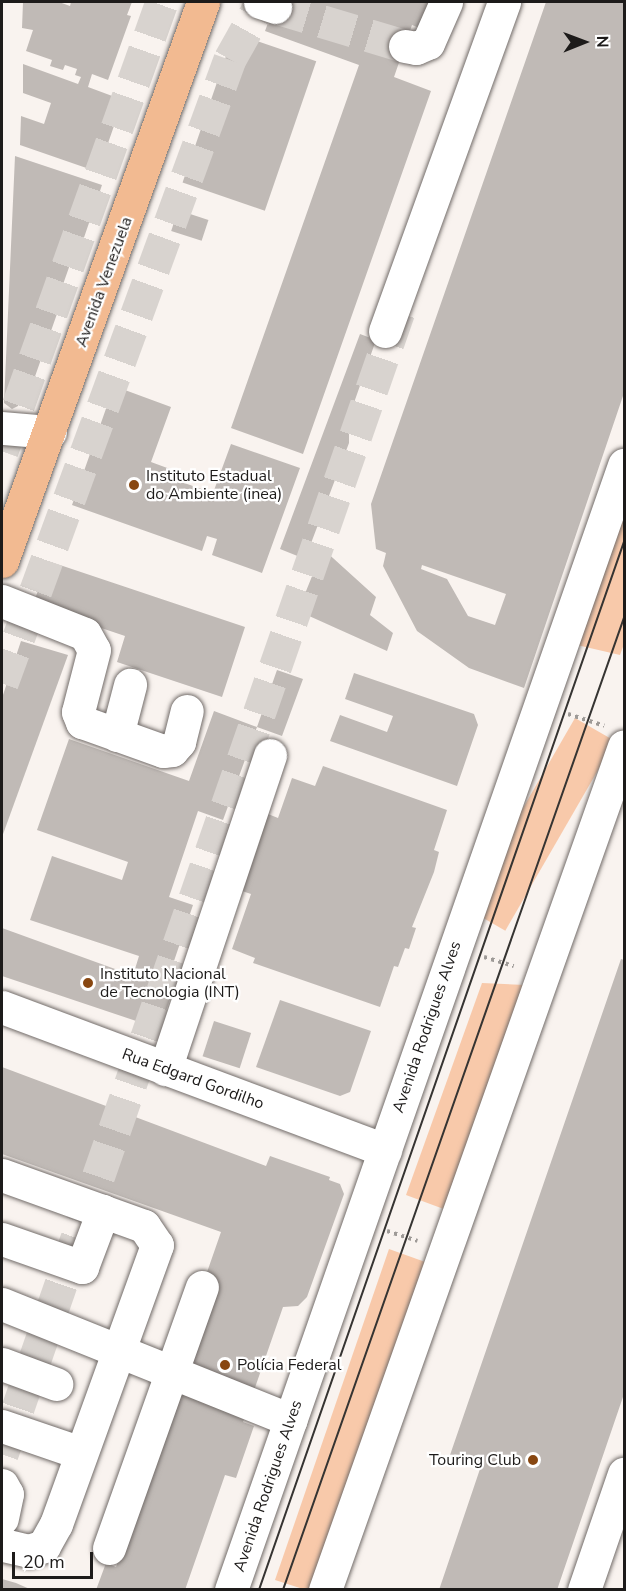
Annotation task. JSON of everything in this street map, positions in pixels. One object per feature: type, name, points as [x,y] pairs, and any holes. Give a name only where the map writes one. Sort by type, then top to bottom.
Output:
[{"type":"main road","name":"Avenida Venezuela","points":[[2,561],[8,524],[50,432],[203,2]]},
{"type":"street","points":[[405,46],[416,48],[428,43],[446,2]]},
{"type":"street","points":[[385,331],[504,2]]},
{"type":"street","points":[[2,428],[50,432]]},
{"type":"street","name":"Avenida Rodrigues Alves","points":[[231,1590],[538,704],[624,465]]},
{"type":"street","points":[[2,601],[85,634],[94,650],[78,712],[82,722],[163,751],[172,750],[179,742],[187,711]]},
{"type":"street","points":[[117,735],[130,685]]},
{"type":"street","points":[[325,1590],[443,1250],[544,976],[620,738]]},
{"type":"street","points":[[165,1069],[270,755]]},
{"type":"street","name":"Rua Edgard Gordilho","points":[[2,1008],[385,1150]]},
{"type":"street","points":[[2,1175],[144,1226],[156,1245],[56,1524],[44,1546],[29,1551],[2,1545]]},
{"type":"street","points":[[2,1239],[82,1267],[103,1211]]},
{"type":"street","points":[[109,1548],[202,1287]]},
{"type":"street","points":[[2,1304],[291,1420]]},
{"type":"street","points":[[2,1364],[56,1384]]},
{"type":"street","points":[[2,1426],[81,1453]]},
{"type":"street","points":[[584,1590],[624,1474]]},
{"type":"street","points":[[2,1485],[7,1494],[2,1518]]},
{"type":"path","points":[[538,704],[620,738]]},
{"type":"path","points":[[455,946],[544,976]]},
{"type":"path","points":[[360,1222],[443,1250]]},
{"type":"shaded area","points":[[624,511],[624,644],[620,655],[577,645]]},
{"type":"shaded area","points":[[575,718],[615,741],[505,931],[466,908]]},
{"type":"shaded area","points":[[482,983],[525,985],[449,1211],[406,1195]]},
{"type":"shaded area","points":[[389,1249],[428,1263],[315,1589],[303,1589],[275,1580]]},
{"type":"building","points":[[23,2],[59,2],[70,6],[71,2],[132,2],[127,15],[131,16],[108,80],[92,74],[88,87],[123,100],[98,172],[20,145],[21,116],[44,124],[51,103],[23,93],[23,64],[78,84],[81,77],[75,75],[77,69],[65,65],[63,70],[50,66],[52,60],[26,51],[33,30],[22,28]]},
{"type":"building","points":[[276,2],[437,2],[427,31],[412,25],[394,77],[431,91],[303,454],[231,428],[359,65],[265,31]]},
{"type":"building","points":[[546,2],[624,2],[624,393],[524,688],[469,668],[417,631],[383,566],[386,553],[376,549],[371,504]],"holes":[[[422,565],[506,594],[495,625],[468,616],[447,579],[421,569]]]},
{"type":"building","points":[[234,33],[316,61],[265,211],[183,182]]},
{"type":"building","points":[[15,156],[102,185],[77,258],[73,256],[54,310],[58,311],[32,385],[28,383],[18,406],[12,409],[4,403]]},
{"type":"building","points":[[178,210],[208,220],[202,241],[171,231]]},
{"type":"building","points":[[360,334],[376,340],[349,417],[349,443],[305,559],[280,549]]},
{"type":"building","name":"Instituto Estadual do Ambiente (inea)","points":[[114,386],[171,407],[151,462],[170,469],[167,477],[213,493],[231,444],[300,468],[262,573],[212,555],[217,539],[207,536],[202,551],[72,505]]},
{"type":"building","points":[[323,549],[376,597],[370,615],[393,633],[387,651],[298,611]]},
{"type":"building","points":[[48,561],[245,627],[222,697],[117,662],[125,636],[33,605]]},
{"type":"building","points":[[21,641],[68,655],[2,837],[2,698]]},
{"type":"building","points":[[277,670],[303,679],[282,736],[257,727]]},
{"type":"building","points":[[354,673],[474,714],[478,725],[457,786],[330,741],[340,715],[387,732],[393,716],[345,699]]},
{"type":"building","points":[[214,711],[257,727],[223,820],[198,811],[169,897],[193,905],[174,961],[184,964],[177,984],[135,969],[139,956],[30,920],[52,856],[122,880],[128,862],[37,830],[69,739],[189,781]]},
{"type":"building","points":[[323,766],[447,810],[434,850],[439,852],[434,872],[412,927],[416,928],[409,949],[405,948],[398,967],[394,966],[380,1007],[253,963],[255,958],[232,949],[251,894],[236,889],[263,812],[278,818],[292,778],[315,786]]},
{"type":"building","name":"Instituto Nacional de Tecnologia (INT)","points":[[2,928],[173,990],[160,1029],[2,976]]},
{"type":"building","points":[[621,959],[624,960],[624,1394],[557,1590],[439,1590],[481,1466],[450,1455]]},
{"type":"building","points":[[280,1000],[371,1031],[350,1092],[340,1096],[256,1067]]},
{"type":"building","points":[[214,1021],[251,1033],[240,1068],[203,1056]]},
{"type":"building","name":"Polícia Federal","points":[[2,1067],[266,1166],[270,1156],[330,1177],[329,1180],[340,1184],[344,1194],[307,1297],[298,1306],[283,1307],[243,1422],[254,1426],[236,1478],[225,1475],[185,1590],[96,1590],[106,1563],[116,1567],[216,1282],[205,1278],[221,1232],[2,1154]]},
{"type":"building","points":[[2,1579],[16,1583],[32,1590],[2,1590]]},
{"type":"tunnel","points":[[2,451],[162,2]]},
{"type":"tunnel","points":[[2,683],[230,59],[262,2]]},
{"type":"tunnel","points":[[275,7],[405,46]]},
{"type":"tunnel","points":[[2,1454],[401,305]]},
{"type":"tram line","points":[[259,1590],[624,542]]},
{"type":"tram line","points":[[283,1590],[624,618]]},
{"type":"place","name":"Instituto Estadual do Ambiente (inea)","points":[[134,485]]},
{"type":"place","name":"Instituto Nacional de Tecnologia (INT)","points":[[88,983]]},
{"type":"place","name":"Polícia Federal","points":[[225,1365]]},
{"type":"place","name":"Touring Club","points":[[533,1460]]}]
